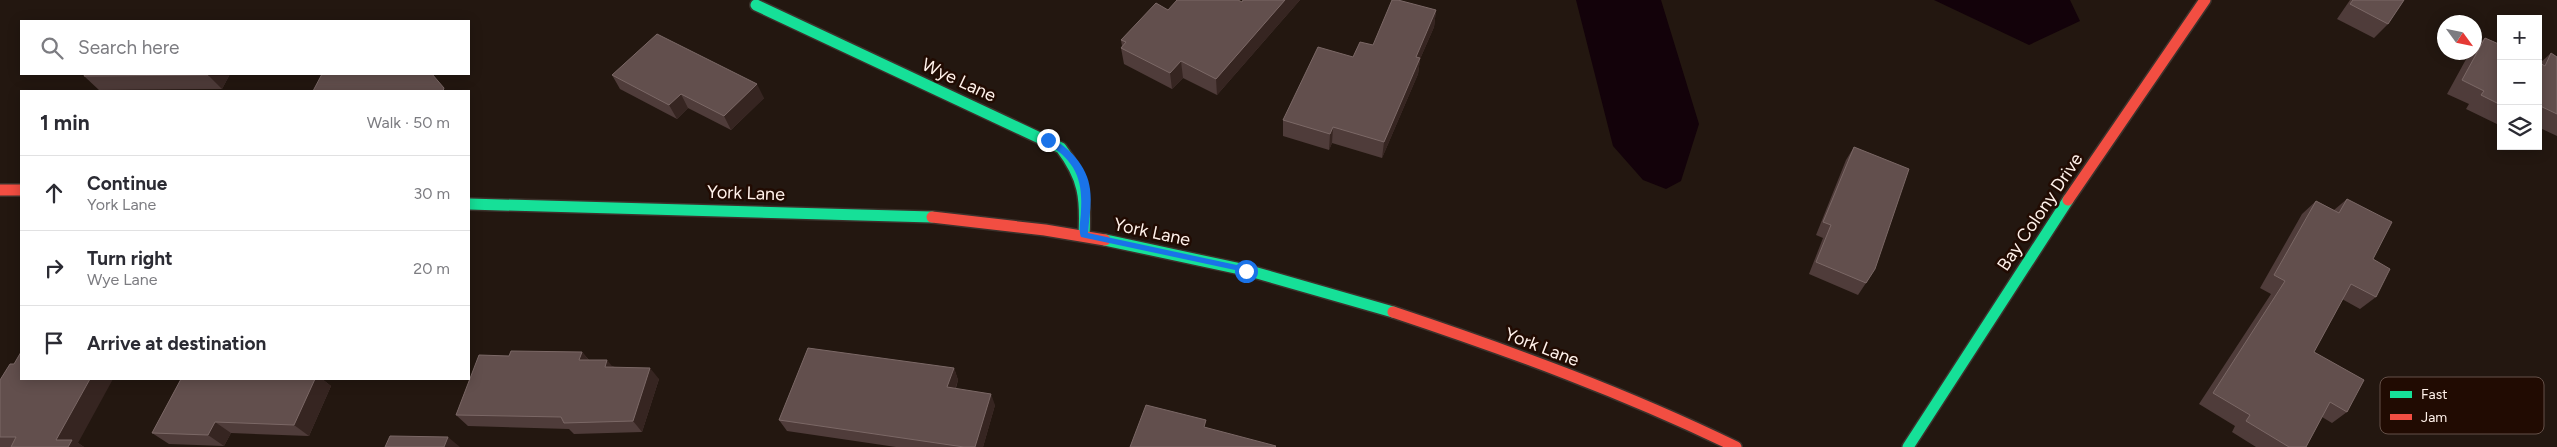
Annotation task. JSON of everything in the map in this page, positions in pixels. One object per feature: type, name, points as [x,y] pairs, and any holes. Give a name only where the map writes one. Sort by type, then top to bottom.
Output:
[{"type":"street","name":"Bay Colony Drive","points":[[1908,447],[2051,225],[2205,0]]},
{"type":"street","name":"Wye Lane","points":[[756,5],[1062,148],[1078,166],[1086,188],[1084,235]]},
{"type":"street","points":[[0,190],[20,190]]},
{"type":"street","name":"York Lane","points":[[470,204],[693,208],[954,219],[1084,235],[1246,271],[1371,306],[1530,360],[1677,419],[1736,447]]},
{"type":"shaded area","points":[[1576,0],[1661,0],[1699,124],[1681,181],[1666,189],[1643,180],[1613,146]]},
{"type":"shaded area","points":[[1934,0],[2070,0],[2080,21],[2029,45]]},
{"type":"building","points":[[1177,0],[1238,0],[1242,2],[1243,0],[1285,0],[1216,79],[1181,61],[1170,73],[1121,48],[1126,42],[1121,40],[1156,3],[1168,10]]},
{"type":"building","points":[[1392,0],[1436,10],[1416,57],[1420,58],[1384,142],[1333,127],[1330,134],[1283,120],[1318,47],[1353,57],[1360,42],[1373,45]]},
{"type":"building","points":[[2353,0],[2404,0],[2388,24],[2350,4]]},
{"type":"building","points":[[657,34],[757,84],[724,116],[681,94],[669,105],[612,75]]},
{"type":"building","points":[[2485,38],[2497,43],[2497,103],[2481,95],[2484,91],[2462,80],[2473,60],[2482,60],[2482,43]]},
{"type":"building","points":[[2551,53],[2557,57],[2557,114],[2542,107],[2542,64],[2545,66]]},
{"type":"building","points":[[84,75],[208,75],[84,76]]},
{"type":"building","points":[[321,75],[433,75],[444,88],[443,90],[314,90]]},
{"type":"building","points":[[1854,147],[1909,169],[1875,269],[1866,283],[1816,262],[1831,225],[1823,222]]},
{"type":"building","points":[[2347,199],[2392,222],[2373,259],[2390,269],[2376,297],[2351,284],[2314,352],[2364,380],[2347,412],[2330,402],[2306,447],[2289,447],[2246,421],[2250,415],[2213,393],[2285,281],[2274,275],[2316,201],[2339,213]]},
{"type":"building","points":[[808,348],[954,368],[947,387],[991,394],[975,447],[964,447],[779,420]]},
{"type":"building","points":[[511,351],[582,352],[579,360],[607,360],[605,367],[650,368],[633,421],[564,423],[561,417],[456,415],[479,355],[509,356]]},
{"type":"building","points":[[20,354],[20,380],[89,380],[56,440],[72,440],[68,447],[11,447],[16,437],[0,437],[0,380],[10,364],[14,364]]},
{"type":"building","points":[[180,380],[315,380],[294,425],[215,422],[208,435],[152,433]]},
{"type":"building","points":[[1146,405],[1206,420],[1204,427],[1276,446],[1130,447]]},
{"type":"building","points":[[390,436],[448,437],[444,447],[385,447]]},
{"type":"traffic: fast","points":[[756,5],[1061,148],[1076,169],[1083,188],[1085,209],[1084,235]]},
{"type":"traffic: fast","points":[[1908,447],[2068,200]]},
{"type":"traffic: fast","points":[[470,204],[932,217]]},
{"type":"traffic: fast","points":[[1105,240],[1214,262],[1322,290],[1393,312]]},
{"type":"traffic: jam","points":[[2068,200],[2205,0]]},
{"type":"traffic: jam","points":[[0,190],[20,190]]},
{"type":"traffic: jam","points":[[932,217],[1045,230],[1105,240]]},
{"type":"traffic: jam","points":[[1393,312],[1567,373],[1653,408],[1736,447]]},
{"type":"route","points":[[1048,140],[1062,148],[1078,166],[1086,188],[1084,235],[1246,271]]}]
